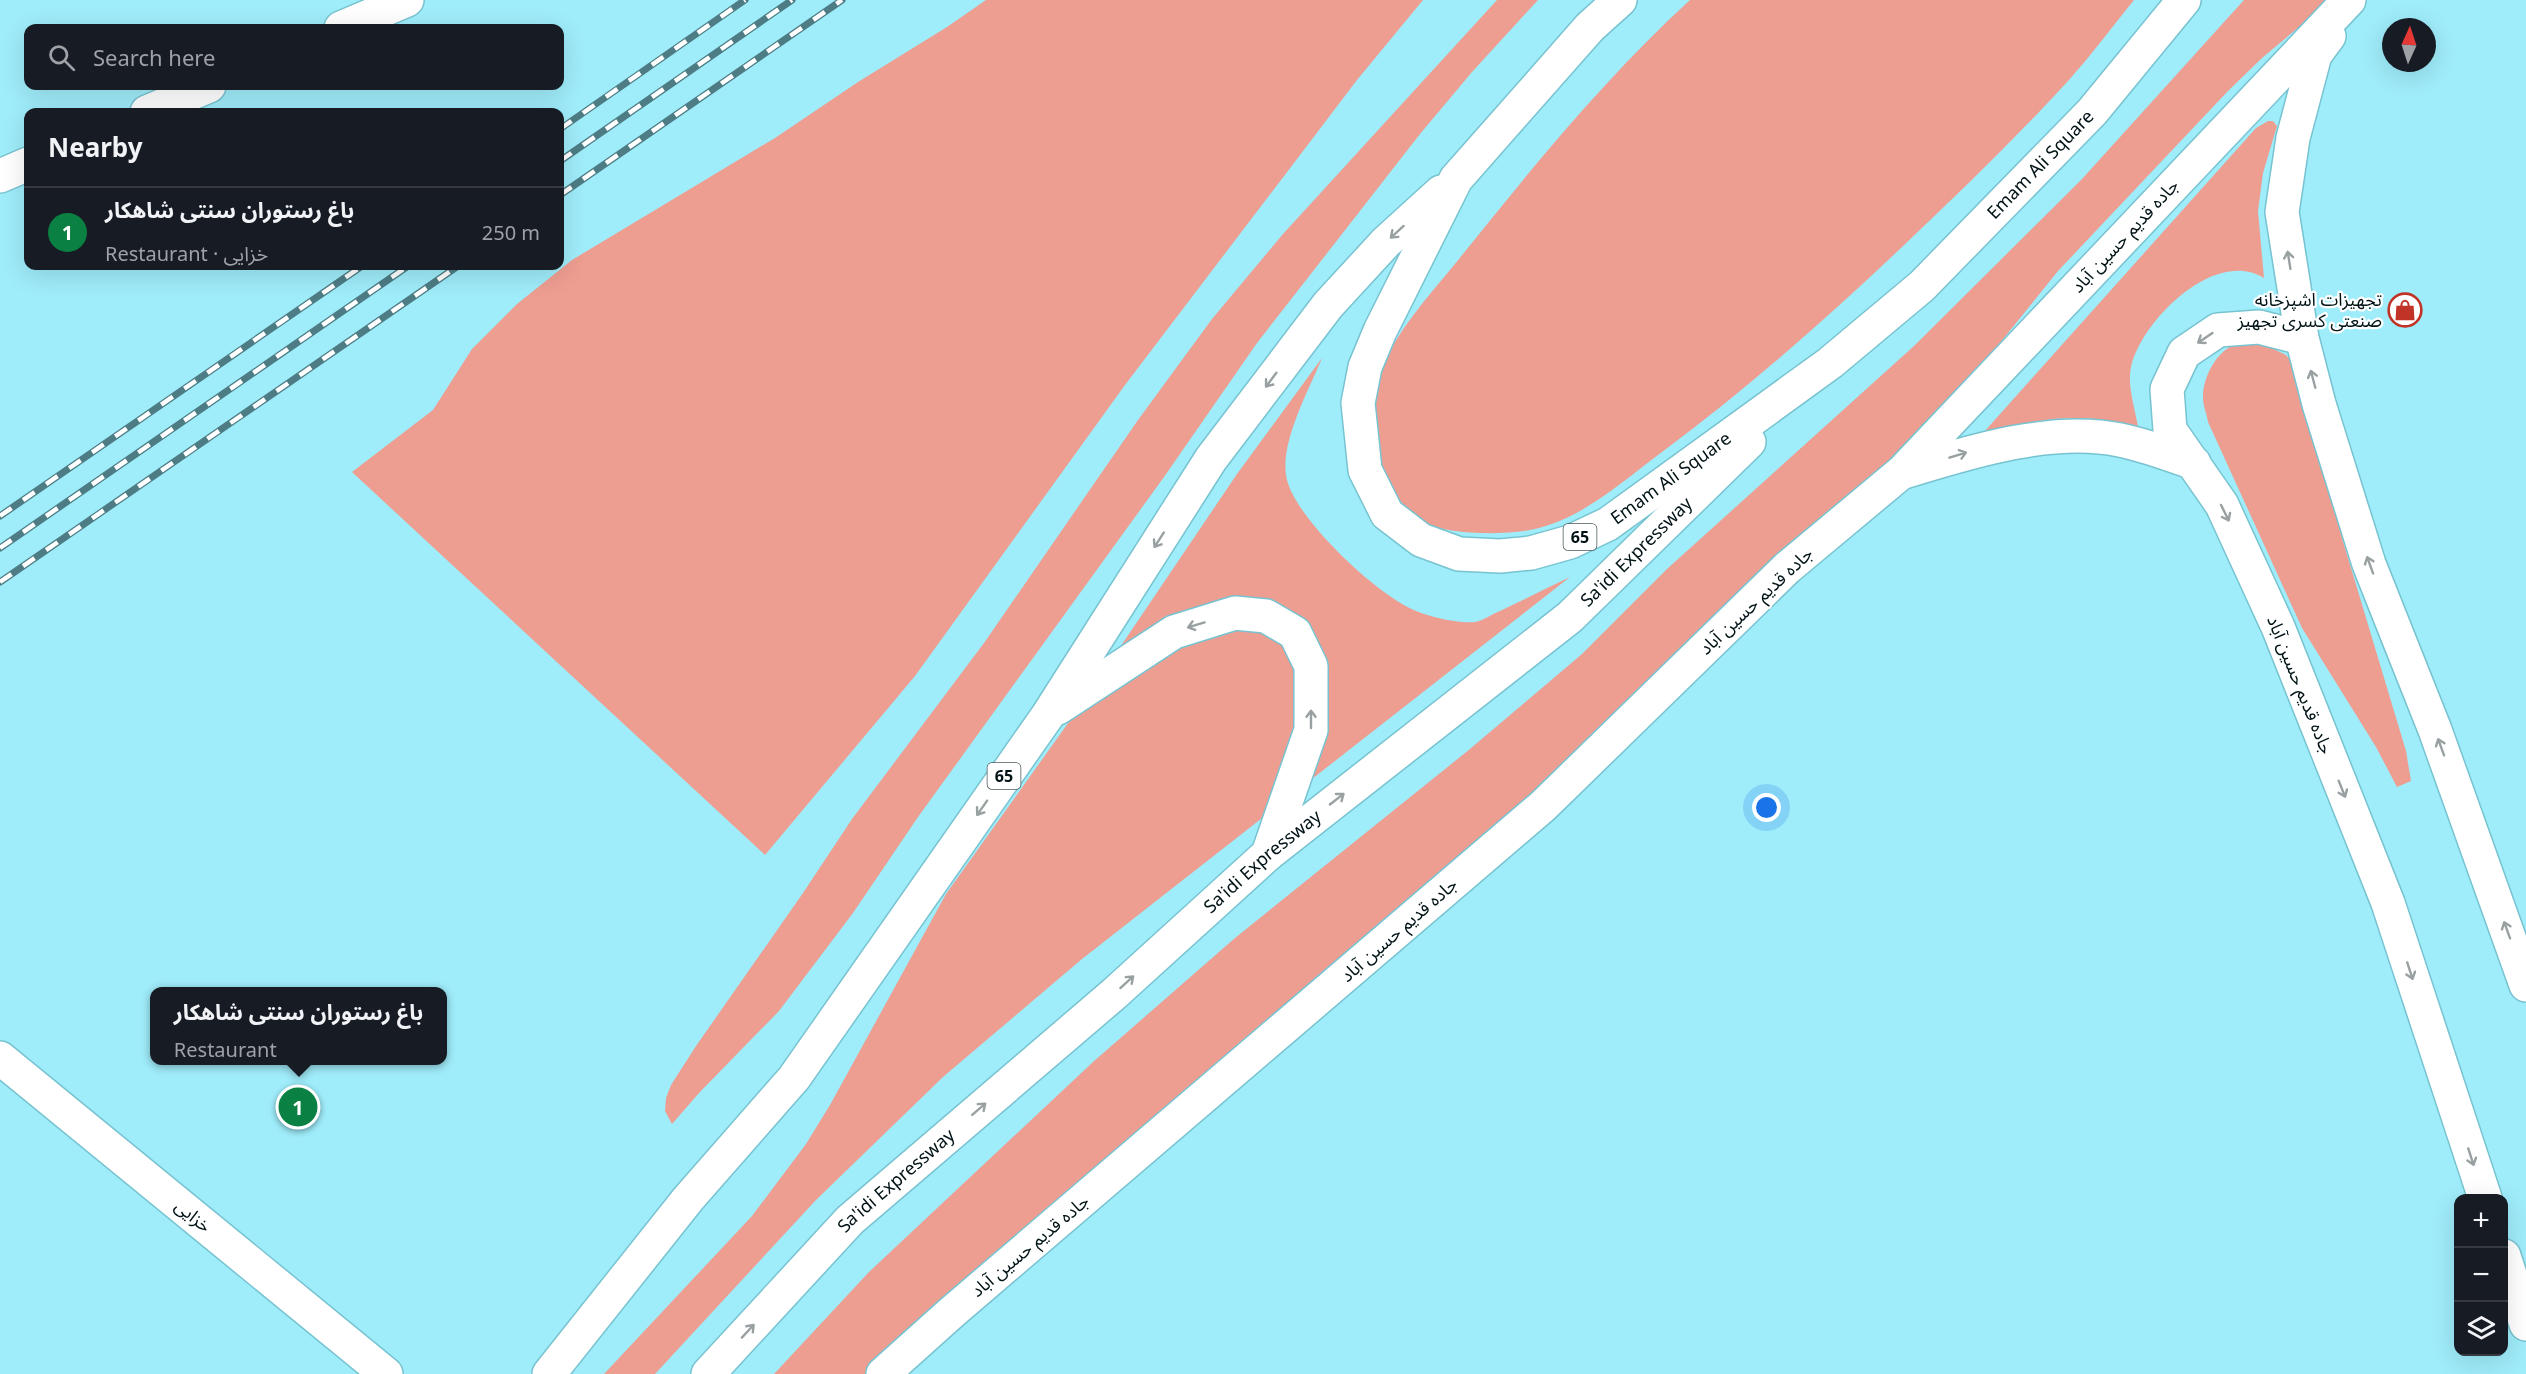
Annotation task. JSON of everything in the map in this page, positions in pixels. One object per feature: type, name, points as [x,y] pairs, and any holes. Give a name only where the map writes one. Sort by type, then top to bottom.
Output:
[{"type":"main road","points":[[350,24],[407,0]]},
{"type":"main road","name":"Emam Ali Square","points":[[1620,0],[1590,27],[1456,179],[1380,331],[1365,367],[1358,404],[1365,470],[1387,514],[1421,540],[1459,554],[1500,556],[1531,553],[1570,542],[1608,524],[1830,363],[1922,286],[2060,145],[2092,112],[2184,0]]},
{"type":"main road","name":"جاده قدیم حسین آباد","points":[[883,1374],[960,1305],[1544,806],[1787,568],[1902,472],[2349,0]]},
{"type":"main road","points":[[2355,0],[2315,55],[2293,138],[2282,212],[2302,338],[2319,404],[2369,564],[2435,730],[2526,985]]},
{"type":"main road","points":[[157,108],[199,90]]},
{"type":"main road","points":[[0,176],[24,166]]},
{"type":"main road","name":"65","points":[[549,1374],[688,1199],[794,1078],[1048,714],[1211,459],[1328,305],[1386,242],[1456,179]]},
{"type":"main road","points":[[2194,463],[2170,430],[2169,420],[2167,389],[2184,352],[2218,330],[2259,327],[2302,338]]},
{"type":"main road","name":"Sa'idi Expressway","points":[[708,1374],[850,1220],[1114,994],[1268,854],[1569,617],[1830,363]]},
{"type":"main road","name":"جاده قدیم حسین آباد","points":[[1902,472],[1982,448],[2075,436],[2118,439],[2194,463],[2222,505],[2278,627],[2388,903],[2484,1194]]},
{"type":"main road","points":[[1048,714],[1174,632],[1235,613],[1266,616],[1295,633],[1311,666],[1311,730],[1268,854]]},
{"type":"main road","name":"خزایی","points":[[0,1058],[386,1374]]},
{"type":"main road","points":[[2508,1268],[2526,1324]]},
{"type":"shaded area","points":[[986,0],[1423,0],[1357,80],[1125,385],[915,676],[765,855],[352,472],[433,410],[472,349],[517,304],[560,270],[564,270],[564,266],[572,260],[775,138],[858,82]]},
{"type":"shaded area","points":[[1497,0],[1538,0],[1472,72],[1420,134],[1257,343],[1164,477],[918,817],[853,913],[779,1011],[672,1124],[665,1111],[666,1098],[671,1085],[696,1046],[852,819],[984,643],[1138,420],[1212,319],[1283,234]]},
{"type":"shaded area","points":[[1690,0],[2134,0],[2049,102],[1902,247],[1755,379],[1617,486],[1570,516],[1535,529],[1498,533],[1470,532],[1444,529],[1428,524],[1403,505],[1382,468],[1374,438],[1372,407],[1375,391],[1379,376],[1394,344],[1414,314],[1541,158],[1628,61]]},
{"type":"shaded area","points":[[2244,0],[2331,0],[2262,58],[2228,91],[2058,271],[1904,462],[884,1374],[774,1374],[869,1272],[1093,1062],[1235,938],[1470,749],[1582,654],[1667,569],[1914,346],[2082,179]]},
{"type":"shaded area","points":[[2268,121],[2273,121],[2277,126],[2263,173],[2258,211],[2264,278],[2245,271],[2224,272],[2203,280],[2165,310],[2149,329],[2131,367],[2131,389],[2138,427],[2097,419],[2078,418],[2043,420],[1984,432],[2256,128]]},
{"type":"shaded area","points":[[2261,343],[2286,355],[2296,367],[2322,455],[2342,538],[2406,751],[2411,781],[2397,787],[2376,747],[2302,628],[2208,422],[2203,390],[2208,374],[2217,358],[2237,344]]},
{"type":"shaded area","points":[[1322,358],[1291,434],[1285,466],[1287,480],[1306,515],[1322,535],[1361,574],[1400,603],[1416,611],[1429,616],[1462,622],[1484,619],[1570,577],[1082,959],[943,1077],[816,1200],[655,1374],[604,1374],[752,1216],[806,1144],[830,1105],[946,894],[1081,705],[1237,474]]},
{"type":"railway","points":[[564,126],[745,0]]},
{"type":"railway","points":[[564,158],[792,0]]},
{"type":"railway","points":[[564,192],[842,0]]},
{"type":"railway","points":[[0,516],[356,270]]},
{"type":"railway","points":[[0,548],[402,270]]},
{"type":"railway","points":[[0,582],[452,270]]},
{"type":"place","name":"تجهیزات اشپزخانه صنعتی کسری تجهیز","points":[[2405,310]]},
{"type":"place","name":"باغ رستوران سنتی شاهکار","points":[[298,1107]]}]
